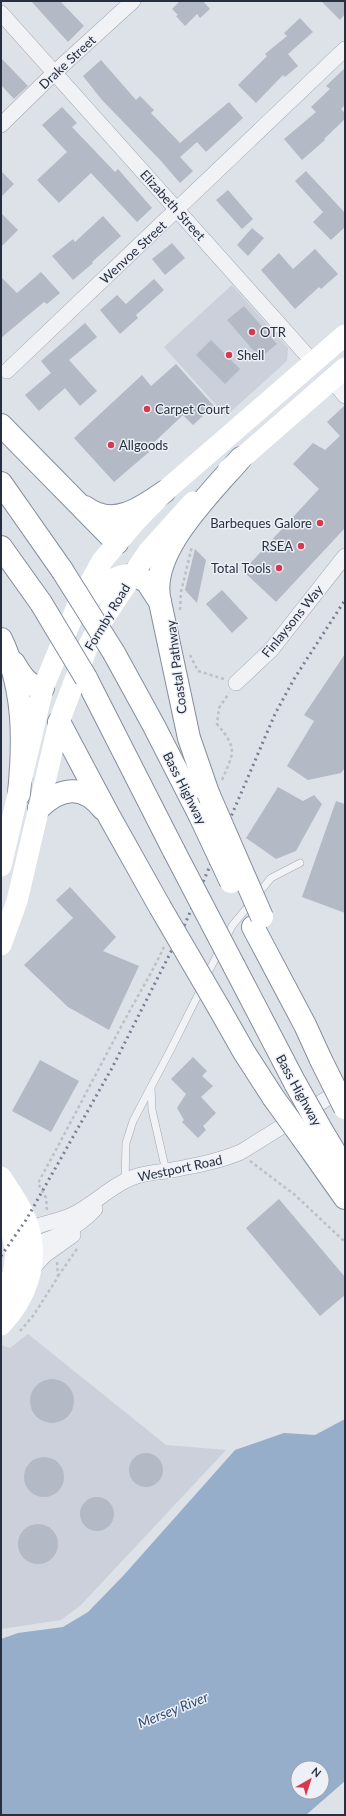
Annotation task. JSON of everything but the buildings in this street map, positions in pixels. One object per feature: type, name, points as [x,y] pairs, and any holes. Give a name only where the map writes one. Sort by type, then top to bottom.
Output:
[{"type":"highway","points":[[1,425],[78,501],[117,543]]},
{"type":"highway","points":[[241,458],[191,517],[169,547],[158,583],[160,602],[189,738],[215,787],[257,922]]},
{"type":"highway","name":"Bass Highway","points":[[1,483],[62,570],[114,653],[257,922],[345,1108]]},
{"type":"highway","points":[[78,501],[96,515],[111,516],[132,511],[164,492]]},
{"type":"highway","name":"Bass Highway","points":[[1,547],[41,603],[86,678],[295,1083],[313,1136],[345,1169]]},
{"type":"highway","points":[[128,574],[147,582],[160,602]]},
{"type":"highway","points":[[1,639],[24,678],[30,684],[43,688]]},
{"type":"highway","points":[[1,639],[16,680],[21,712],[22,745],[19,794]]},
{"type":"highway","points":[[60,722],[109,816],[244,1052],[273,1097],[313,1136],[345,1198]]},
{"type":"highway","points":[[39,808],[56,795],[68,791],[85,793],[97,801],[109,816]]},
{"type":"main road","name":"Formby Road","points":[[1,866],[43,688],[87,586],[102,561],[164,492],[345,335]]},
{"type":"main road","name":"Elizabeth Street","points":[[313,362],[338,373]]},
{"type":"main road","name":"Formby Road","points":[[1,945],[9,898],[39,808],[60,722],[87,648],[119,595],[128,574],[176,519],[200,495],[338,373]]},
{"type":"main road","points":[[70,624],[101,586],[110,579],[128,574],[117,543]]},
{"type":"main road","points":[[60,722],[43,688],[67,677],[87,648]]},
{"type":"main road","points":[[1,1177],[20,1208],[23,1240],[31,1270],[21,1300],[1,1325]]},
{"type":"main road","points":[[1,1209],[12,1230],[23,1240]]},
{"type":"main road","points":[[1,1300],[11,1281],[23,1240]]},
{"type":"street","name":"Drake Street","points":[[1,124],[133,1]]},
{"type":"street","name":"Elizabeth Street","points":[[1,13],[313,362]]},
{"type":"street","name":"Wenvoe Street","points":[[7,371],[178,210],[345,49]]},
{"type":"street","name":"Elizabeth Street","points":[[338,373],[345,396]]},
{"type":"street","name":"Finlaysons Way","points":[[236,683],[271,650],[345,556]]},
{"type":"street","name":"Westport Road","points":[[23,1240],[73,1215],[121,1183],[142,1174],[206,1164],[223,1160],[241,1152],[345,1087]]},
{"type":"street","name":"Westport Road","points":[[31,1270],[45,1255],[78,1231],[93,1212],[121,1183]]},
{"type":"street","name":"Westport Road","points":[[23,1240],[58,1235],[72,1228],[93,1212]]},
{"type":"lane","points":[[121,1183],[128,1132],[232,926],[271,878],[300,863]]},
{"type":"lane","points":[[152,1082],[152,1110],[166,1171]]},
{"type":"path","name":"Coastal Pathway","points":[[180,613],[181,592],[193,543]]},
{"type":"path","points":[[188,652],[198,671],[236,683],[219,708],[217,724],[232,743],[232,755],[215,787]]},
{"type":"path","points":[[46,1198],[38,1183],[167,942]]},
{"type":"path","points":[[241,1152],[295,1195],[345,1242]]},
{"type":"path","points":[[58,1276],[80,1246]]},
{"type":"shaded area","name":"Shell","points":[[232,285],[288,348],[287,361],[226,416],[164,347]]},
{"type":"shaded area","points":[[28,1334],[166,1445],[226,1450],[80,1606],[61,1620],[1,1629],[1,1345],[10,1348]]},
{"type":"water","name":"Mersey River","points":[[345,1419],[345,1781],[330,1794],[330,1760],[290,1760],[290,1800],[323,1800],[306,1815],[1,1815],[1,1639],[18,1633],[63,1627],[88,1612],[123,1576],[235,1450],[284,1433],[315,1435]]},
{"type":"railway","points":[[1,1256],[26,1220],[112,1068],[185,924],[275,714],[294,679],[345,600]]},
{"type":"place","name":"OTR","points":[[252,332]]},
{"type":"place","name":"Shell","points":[[229,355]]},
{"type":"place","name":"Carpet Court","points":[[147,409]]},
{"type":"place","name":"Allgoods","points":[[111,445]]},
{"type":"place","name":"Barbeques Galore","points":[[320,523]]},
{"type":"place","name":"RSEA","points":[[301,546]]},
{"type":"place","name":"Total Tools","points":[[279,568]]}]
